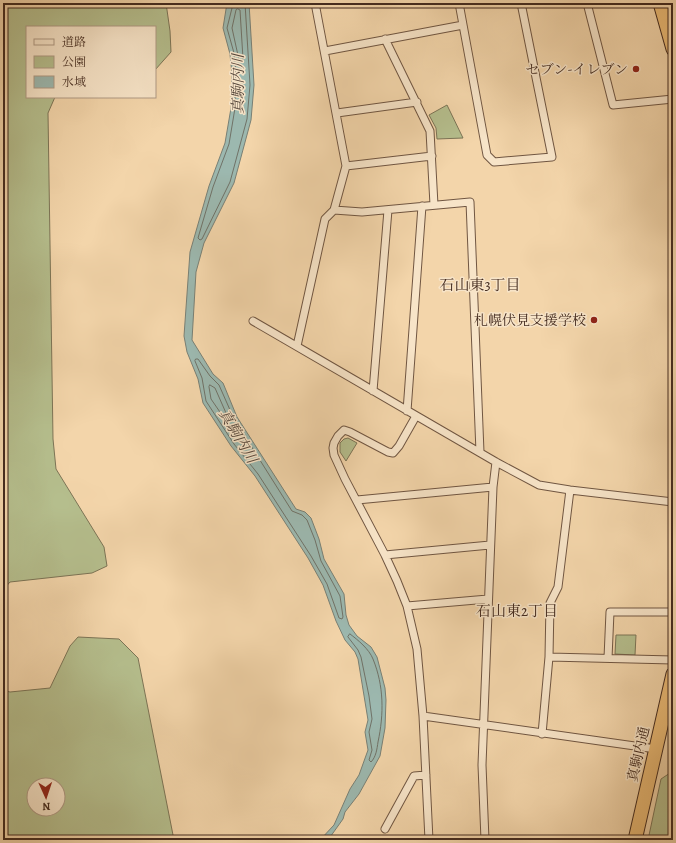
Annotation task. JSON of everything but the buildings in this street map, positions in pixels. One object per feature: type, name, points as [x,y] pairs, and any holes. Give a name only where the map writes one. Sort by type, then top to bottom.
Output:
[{"type":"highway","points":[[660,3],[673,49]]},
{"type":"highway","name":"真駒内通","points":[[635,840],[673,674]]},
{"type":"street","points":[[297,346],[325,219],[334,210],[346,166],[315,3]]},
{"type":"street","points":[[458,3],[487,155],[494,162],[552,157],[521,3]]},
{"type":"street","points":[[587,3],[613,105],[673,99]]},
{"type":"street","points":[[325,51],[463,25]]},
{"type":"street","points":[[385,39],[430,131],[434,205]]},
{"type":"street","points":[[337,113],[417,102]]},
{"type":"street","points":[[346,166],[432,156]]},
{"type":"street","points":[[334,210],[362,212],[470,202],[480,452]]},
{"type":"street","points":[[407,411],[422,206]]},
{"type":"street","points":[[373,391],[388,210]]},
{"type":"street","points":[[253,321],[407,411],[539,485],[673,502]]},
{"type":"street","points":[[416,416],[393,452],[388,452],[344,430],[338,436],[333,448],[334,455],[356,500],[386,555],[407,606],[417,649],[423,716],[429,840]]},
{"type":"street","points":[[485,840],[482,766],[490,545],[496,462]]},
{"type":"street","points":[[356,500],[493,487]]},
{"type":"street","points":[[542,734],[549,657],[550,603],[558,587],[570,490]]},
{"type":"street","points":[[386,555],[490,545]]},
{"type":"street","points":[[407,606],[488,599]]},
{"type":"street","points":[[608,658],[610,612],[673,612]]},
{"type":"street","points":[[549,657],[673,660]]},
{"type":"street","points":[[423,716],[656,749]]},
{"type":"street","points":[[385,829],[414,776],[426,775]]},
{"type":"green space","points":[[3,3],[166,3],[171,52],[156,69],[156,26],[26,26],[26,98],[55,98],[48,113],[53,439],[56,469],[104,547],[107,566],[92,573],[10,582],[3,590]]},
{"type":"green space","points":[[447,105],[463,138],[437,139],[436,128],[429,115]]},
{"type":"green space","points":[[348,438],[357,443],[346,461],[340,452],[340,443],[344,439]]},
{"type":"green space","points":[[616,635],[636,635],[635,655],[615,654]]},
{"type":"green space","points":[[78,637],[119,639],[138,658],[174,840],[3,840],[3,690],[10,692],[50,688],[70,646]]},
{"type":"green space","points":[[673,771],[673,840],[648,840],[661,779]]},
{"type":"water","name":"真駒内川","points":[[227,3],[249,3],[254,85],[251,120],[234,183],[204,243],[196,272],[192,340],[213,374],[223,383],[237,417],[296,509],[305,512],[311,518],[319,539],[324,559],[344,594],[346,615],[349,625],[357,636],[371,647],[377,657],[385,688],[386,700],[385,728],[380,756],[359,794],[345,812],[343,819],[328,840],[320,840],[334,825],[350,789],[359,775],[368,750],[365,732],[368,720],[358,659],[355,652],[345,640],[336,621],[323,585],[308,558],[255,476],[231,446],[203,403],[198,379],[187,352],[184,336],[190,252],[209,186],[225,143],[231,108],[232,75],[230,54],[223,28]]},
{"type":"place","name":"セブン-イレブン","points":[[636,69]]},
{"type":"place","name":"札幌伏見支援学校","points":[[594,320]]},
{"type":"district","name":"石山東3丁目","points":[[480,285]]},
{"type":"district","name":"石山東2丁目","points":[[517,611]]}]
